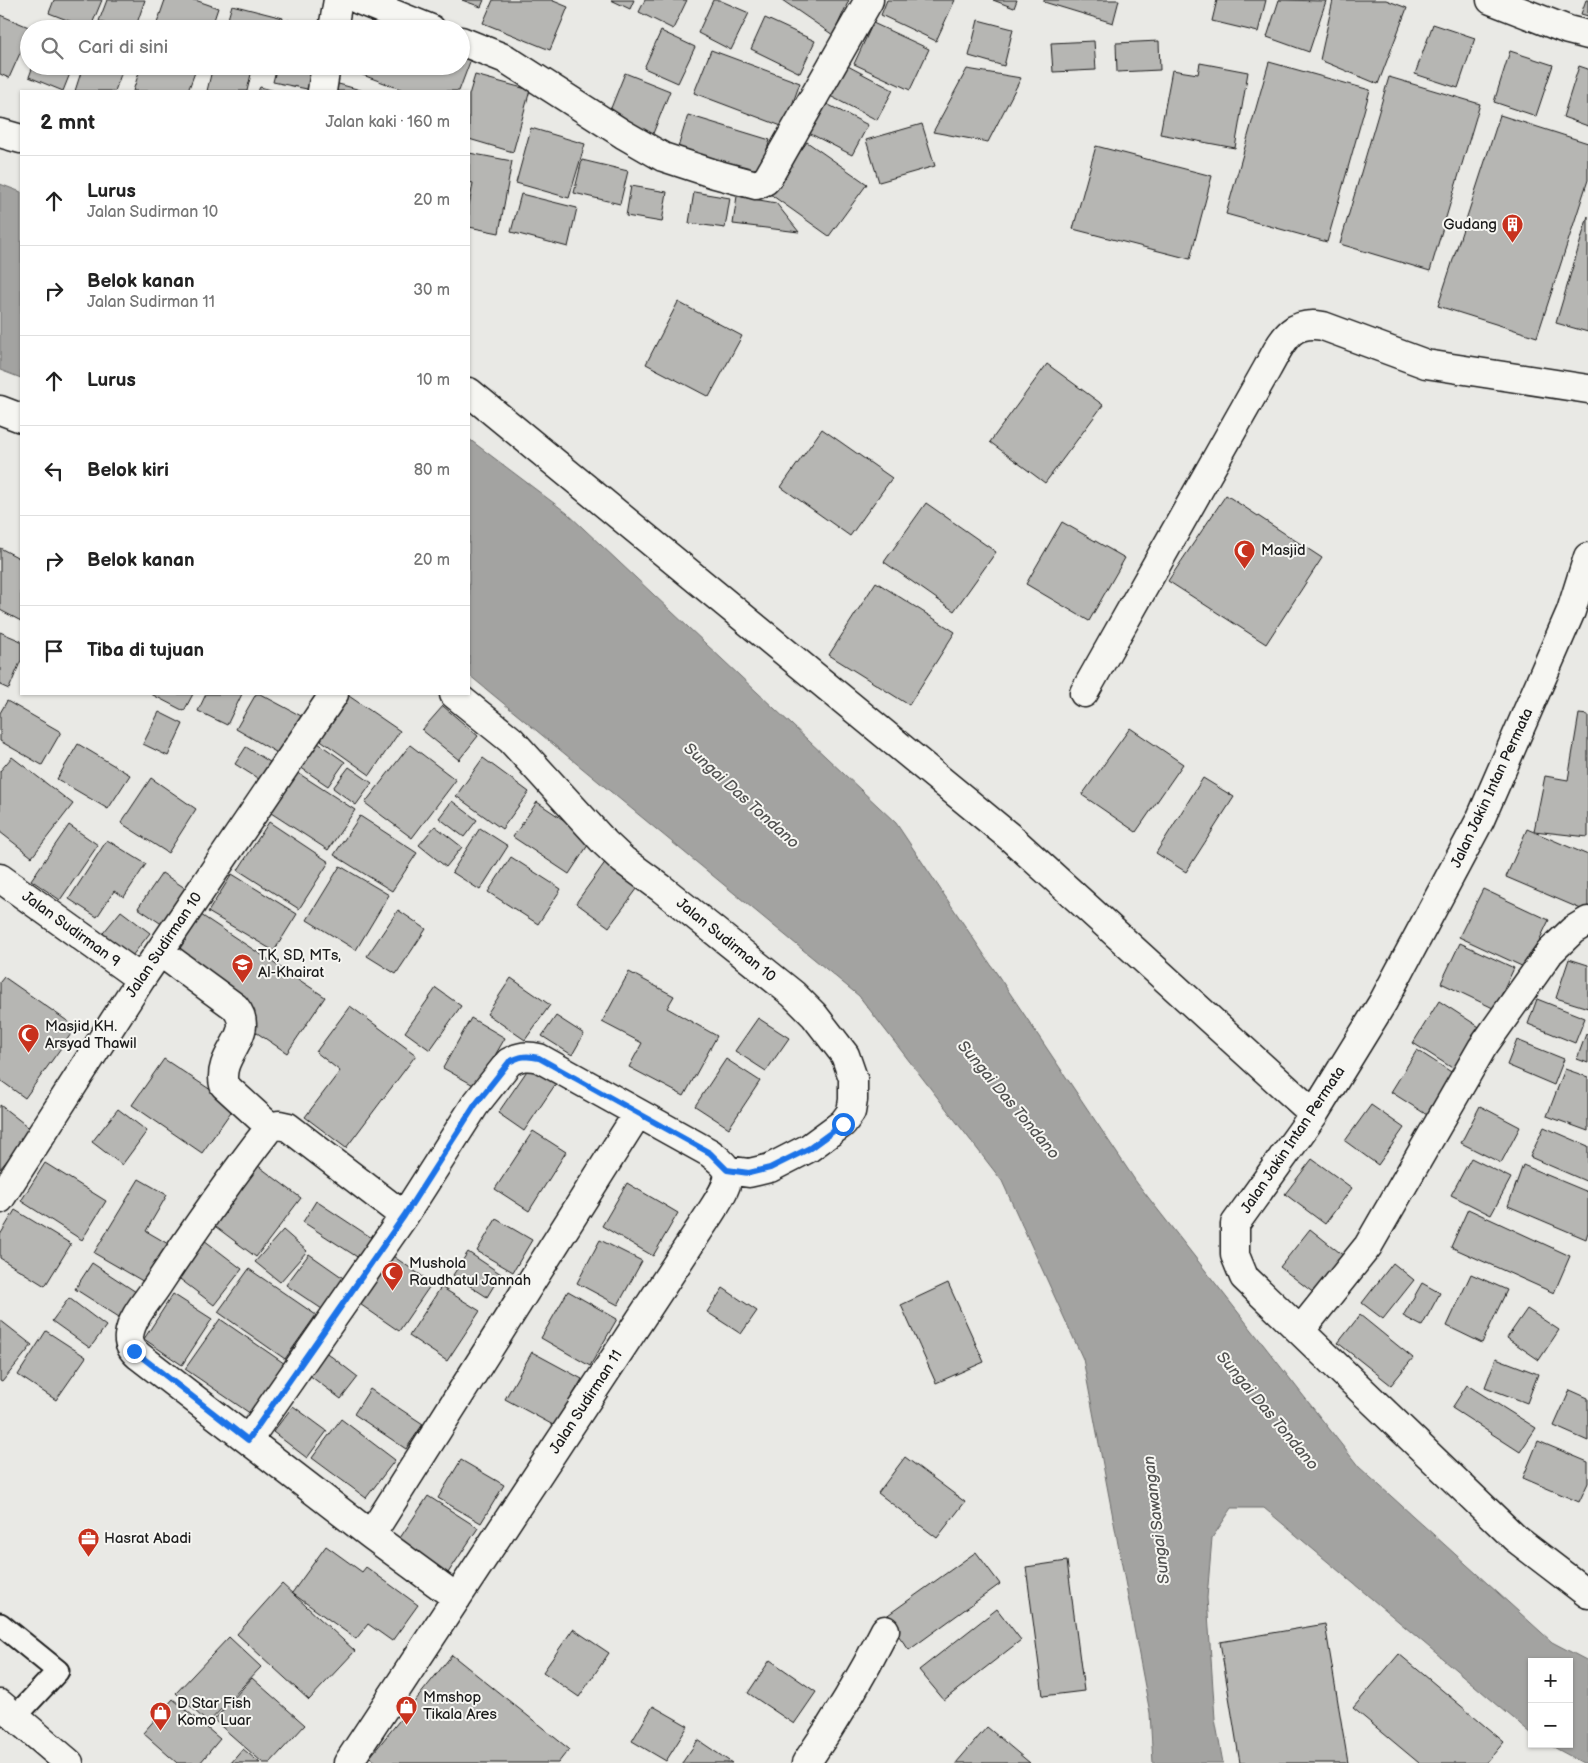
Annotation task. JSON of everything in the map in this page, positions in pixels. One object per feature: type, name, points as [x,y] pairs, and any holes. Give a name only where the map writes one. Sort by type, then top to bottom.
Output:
[{"type":"main road","points":[[335,20],[338,0]]},
{"type":"main road","points":[[360,0],[409,20]]},
{"type":"main road","points":[[470,45],[506,59],[623,134],[663,157],[756,185],[765,181],[769,176],[869,0]]},
{"type":"main road","points":[[1491,0],[1568,30],[1588,35]]},
{"type":"main road","points":[[322,90],[325,75]]},
{"type":"main road","points":[[0,133],[20,139]]},
{"type":"main road","points":[[1084,693],[1267,369],[1286,337],[1294,329],[1310,324],[1323,326],[1426,364],[1588,389]]},
{"type":"main road","points":[[470,393],[1011,838],[1314,1114]]},
{"type":"main road","points":[[0,410],[20,418]]},
{"type":"main road","name":"Jalan Jakin Intan Permata","points":[[1588,557],[1571,611],[1480,820],[1383,1002],[1314,1114],[1235,1224],[1235,1255],[1244,1277],[1515,1538],[1588,1594]]},
{"type":"main road","name":"Jalan Sudirman 10","points":[[0,1199],[141,979],[333,695]]},
{"type":"main road","name":"Jalan Sudirman 10","points":[[455,695],[510,740],[623,860],[661,888],[793,994],[814,1015],[845,1056],[853,1078],[853,1100],[851,1112],[843,1124],[810,1148],[770,1168],[749,1173],[727,1170]]},
{"type":"main road","name":"Jalan Sudirman 9","points":[[0,878],[141,979]]},
{"type":"main road","points":[[1300,1331],[1368,1246],[1482,1048],[1550,952],[1574,930],[1588,921]]},
{"type":"main road","points":[[160,952],[235,1006],[240,1013],[243,1020],[241,1032],[223,1066],[221,1075],[224,1085],[270,1127]]},
{"type":"main road","points":[[248,1440],[404,1216],[475,1105],[509,1062],[516,1058],[528,1055],[539,1058],[710,1153],[727,1170]]},
{"type":"main road","points":[[371,1535],[638,1113]]},
{"type":"main road","points":[[404,1216],[288,1127],[279,1125],[270,1127],[240,1165],[181,1249],[135,1320],[129,1336],[129,1342],[139,1356],[371,1535],[457,1598]]},
{"type":"main road","name":"Jalan Sudirman 11","points":[[348,1763],[709,1215],[727,1183],[727,1170]]},
{"type":"main road","points":[[806,1763],[824,1738],[864,1672],[885,1630]]},
{"type":"main road","points":[[8,1710],[69,1763]]},
{"type":"lane","points":[[0,1624],[58,1671],[8,1710]]},
{"type":"water","points":[[0,184],[20,192],[20,378],[0,370]]},
{"type":"water","points":[[470,440],[567,513],[896,823],[1137,1183],[1359,1467],[1552,1642],[1588,1661],[1588,1763],[1583,1763],[1555,1748],[1573,1748],[1573,1658],[1528,1658],[1528,1731],[1264,1508],[1232,1508],[1212,1538],[1207,1598],[1215,1719],[1223,1763],[1153,1763],[1150,1713],[1083,1359],[1002,1181],[859,996],[470,676]]},
{"type":"building","points":[[54,0],[102,0],[94,20],[67,20],[49,13]]},
{"type":"building","points":[[107,0],[145,0],[138,20],[99,20]]},
{"type":"building","points":[[165,0],[195,0],[218,8],[214,20],[158,20]]},
{"type":"building","points":[[462,0],[484,0],[481,7]]},
{"type":"building","points":[[493,0],[551,0],[568,7],[550,50],[483,23]]},
{"type":"building","points":[[611,0],[634,0],[630,9]]},
{"type":"building","points":[[645,0],[687,0],[673,29],[639,12]]},
{"type":"building","points":[[713,0],[719,0],[749,13],[731,50],[698,33]]},
{"type":"building","points":[[782,0],[849,0],[833,35]]},
{"type":"building","points":[[887,0],[955,0],[936,41],[881,15]]},
{"type":"building","points":[[993,0],[1017,0],[1014,8]]},
{"type":"building","points":[[1044,0],[1119,0],[1113,23],[1044,2]]},
{"type":"building","points":[[1217,0],[1266,0],[1258,32],[1212,21]]},
{"type":"building","points":[[1279,0],[1326,1],[1309,52],[1267,37]]},
{"type":"building","points":[[1333,0],[1386,0],[1407,8],[1378,84],[1320,60]]},
{"type":"building","points":[[1586,0],[1588,0],[1588,16],[1581,14]]},
{"type":"building","points":[[232,5],[283,18],[282,20],[228,20]]},
{"type":"building","points":[[374,13],[392,20],[371,20]]},
{"type":"building","points":[[0,15],[20,23],[20,53],[9,78],[0,74]]},
{"type":"building","points":[[765,18],[815,41],[800,73],[751,49]]},
{"type":"building","points":[[978,20],[1013,29],[1004,66],[969,56]]},
{"type":"building","points":[[873,23],[929,49],[910,90],[854,64]]},
{"type":"building","points":[[1433,24],[1475,38],[1458,88],[1415,74]]},
{"type":"building","points":[[661,31],[695,47],[678,83],[644,68]]},
{"type":"building","points":[[1094,41],[1096,70],[1053,72],[1051,43]]},
{"type":"building","points":[[1159,41],[1160,70],[1117,72],[1116,43]]},
{"type":"building","points":[[470,50],[474,51],[470,62]]},
{"type":"building","points":[[711,50],[800,83],[784,127],[694,93]]},
{"type":"building","points":[[1510,51],[1553,65],[1536,116],[1494,102]]},
{"type":"building","points":[[1269,62],[1370,90],[1327,242],[1226,214]]},
{"type":"building","points":[[1200,63],[1248,72],[1235,148],[1160,134],[1172,70],[1198,74]]},
{"type":"building","points":[[844,64],[893,90],[877,120],[828,95]]},
{"type":"building","points":[[1579,66],[1588,69],[1588,126],[1563,117]]},
{"type":"building","points":[[967,69],[1021,78],[988,142],[933,132]]},
{"type":"building","points":[[625,73],[670,91],[652,136],[607,118]]},
{"type":"building","points":[[30,75],[69,75],[63,90],[29,77]]},
{"type":"building","points":[[80,75],[121,75],[115,90],[75,90]]},
{"type":"building","points":[[138,75],[194,75],[188,90],[133,90]]},
{"type":"building","points":[[211,75],[251,75],[247,90],[207,90]]},
{"type":"building","points":[[275,75],[315,75],[312,90],[273,82]]},
{"type":"building","points":[[363,75],[465,75],[459,90],[403,90]]},
{"type":"building","points":[[475,75],[530,90],[513,152],[470,139],[470,92]]},
{"type":"building","name":"Gudang","points":[[1389,77],[1480,104],[1430,271],[1340,244]]},
{"type":"building","points":[[335,83],[360,90],[333,90]]},
{"type":"building","points":[[260,87],[271,90],[258,90]]},
{"type":"building","points":[[819,100],[868,125],[852,155],[803,130]]},
{"type":"building","points":[[688,115],[770,140],[757,179],[676,154]]},
{"type":"building","name":"Gudang","points":[[1500,115],[1588,143],[1588,180],[1537,337],[1438,306]]},
{"type":"building","points":[[922,124],[935,166],[879,182],[866,140]]},
{"type":"building","points":[[531,128],[585,144],[569,198],[516,183]]},
{"type":"building","points":[[807,142],[867,184],[829,236],[770,194]]},
{"type":"building","points":[[1096,146],[1212,176],[1190,259],[1073,229]]},
{"type":"building","points":[[470,153],[512,161],[499,233],[470,227],[470,200],[473,183],[470,182]]},
{"type":"building","points":[[582,160],[628,171],[620,204],[574,193]]},
{"type":"building","points":[[631,186],[667,192],[662,222],[626,216]]},
{"type":"building","points":[[694,192],[730,198],[725,228],[689,223]]},
{"type":"building","points":[[521,194],[577,208],[568,247],[511,232]]},
{"type":"building","points":[[737,196],[776,203],[799,232],[733,224]]},
{"type":"building","points":[[1588,216],[1588,332],[1556,323]]},
{"type":"building","points":[[678,302],[742,336],[709,397],[646,364]]},
{"type":"building","points":[[1047,364],[1103,405],[1045,483],[990,442]]},
{"type":"building","points":[[822,429],[892,478],[850,536],[781,487]]},
{"type":"building","name":"Masjid","points":[[1226,495],[1322,558],[1266,644],[1168,581]]},
{"type":"building","points":[[926,503],[996,552],[954,611],[884,562]]},
{"type":"building","points":[[1062,522],[1125,558],[1089,621],[1026,584]]},
{"type":"building","points":[[0,548],[20,558],[20,620],[0,610]]},
{"type":"building","points":[[876,582],[955,632],[909,705],[829,655]]},
{"type":"building","points":[[0,632],[20,641],[20,662],[9,689],[0,685]]},
{"type":"building","points":[[153,695],[192,695],[184,711]]},
{"type":"building","points":[[206,695],[242,695],[227,725],[198,711]]},
{"type":"building","points":[[255,695],[262,695],[303,717],[281,755],[236,729]]},
{"type":"building","points":[[345,695],[400,731],[370,775],[315,736]]},
{"type":"building","points":[[7,701],[61,732],[42,765],[0,741],[0,713]]},
{"type":"building","points":[[443,706],[478,736],[459,760],[422,730]]},
{"type":"building","points":[[159,712],[183,724],[168,756],[143,744]]},
{"type":"building","points":[[1579,714],[1588,715],[1588,837],[1534,831],[1545,776],[1568,780]]},
{"type":"building","points":[[1130,728],[1183,764],[1136,832],[1082,795]]},
{"type":"building","points":[[318,743],[345,762],[328,786],[300,767]]},
{"type":"building","points":[[78,744],[130,775],[108,809],[57,779]]},
{"type":"building","points":[[410,745],[456,780],[412,838],[365,803]]},
{"type":"building","points":[[246,747],[273,764],[262,781],[235,764]]},
{"type":"building","points":[[12,757],[73,804],[32,857],[0,832],[0,771]]},
{"type":"building","points":[[483,758],[529,792],[502,829],[456,796]]},
{"type":"building","points":[[349,767],[372,783],[356,805],[333,788]]},
{"type":"building","points":[[298,773],[355,810],[328,850],[271,813]]},
{"type":"building","points":[[151,778],[196,809],[168,853],[121,823]]},
{"type":"building","points":[[1203,778],[1234,797],[1186,872],[1156,853]]},
{"type":"building","points":[[452,801],[477,820],[464,837],[439,818]]},
{"type":"building","points":[[537,802],[592,839],[569,874],[513,837]]},
{"type":"building","points":[[360,816],[417,853],[392,891],[334,855]]},
{"type":"building","points":[[269,822],[329,862],[299,909],[238,870]]},
{"type":"building","points":[[69,825],[98,845],[60,900],[31,880]]},
{"type":"building","points":[[435,826],[462,847],[446,867],[419,845]]},
{"type":"building","points":[[480,828],[508,846],[480,890],[452,872]]},
{"type":"building","points":[[1527,829],[1588,855],[1588,912],[1506,877]]},
{"type":"building","points":[[107,840],[146,864],[124,897],[114,891],[97,917],[69,899]]},
{"type":"building","points":[[511,857],[561,889],[538,924],[488,892]]},
{"type":"building","points":[[606,861],[640,885],[609,927],[576,903]]},
{"type":"building","points":[[340,866],[389,895],[356,950],[307,920]]},
{"type":"building","points":[[162,873],[188,890],[163,925],[138,908]]},
{"type":"building","points":[[232,874],[297,914],[274,951],[208,912]]},
{"type":"building","points":[[1483,889],[1549,920],[1526,968],[1459,937]]},
{"type":"building","points":[[398,910],[426,929],[396,974],[367,956]]},
{"type":"building","points":[[121,911],[150,933],[128,961],[99,938]]},
{"type":"building","name":"TK, SD, MTs, Al-Khairat","points":[[198,913],[325,997],[287,1053],[160,968]]},
{"type":"building","points":[[1460,943],[1514,968],[1495,1009],[1441,983]]},
{"type":"building","points":[[1569,959],[1588,965],[1588,1008],[1556,998]]},
{"type":"building","points":[[629,972],[674,996],[667,1008],[717,1036],[684,1096],[629,1067],[642,1043],[602,1022]]},
{"type":"building","name":"Masjid KH. Arsyad Thawil","points":[[4,977],[76,1027],[25,1098],[0,1080],[0,982]]},
{"type":"building","points":[[511,978],[550,1005],[525,1040],[487,1014]]},
{"type":"building","points":[[436,988],[461,1006],[430,1050],[405,1032]]},
{"type":"building","points":[[1537,999],[1585,1018],[1575,1043],[1528,1024]]},
{"type":"building","points":[[1439,1001],[1484,1030],[1457,1071],[1413,1043]]},
{"type":"building","points":[[350,1006],[416,1055],[346,1148],[305,1117],[340,1071],[316,1052]]},
{"type":"building","points":[[556,1016],[584,1034],[572,1055],[542,1036]]},
{"type":"building","points":[[471,1018],[505,1038],[477,1087],[443,1068]]},
{"type":"building","points":[[758,1018],[789,1038],[766,1071],[735,1051]]},
{"type":"building","points":[[1586,1034],[1588,1035],[1588,1063],[1577,1059]]},
{"type":"building","points":[[1517,1040],[1564,1059],[1554,1085],[1507,1065]]},
{"type":"building","points":[[1417,1050],[1462,1079],[1435,1120],[1391,1092]]},
{"type":"building","points":[[164,1059],[235,1106],[202,1153],[132,1105]]},
{"type":"building","points":[[726,1059],[760,1081],[729,1128],[695,1106]]},
{"type":"building","points":[[533,1062],[559,1079],[524,1131],[498,1113]]},
{"type":"building","points":[[1565,1069],[1588,1077],[1588,1131],[1547,1116]]},
{"type":"building","points":[[0,1105],[32,1130],[0,1169]]},
{"type":"building","points":[[1371,1105],[1404,1128],[1378,1165],[1345,1141]]},
{"type":"building","points":[[1480,1106],[1520,1127],[1501,1163],[1461,1143]]},
{"type":"building","points":[[118,1109],[147,1131],[122,1165],[92,1142]]},
{"type":"building","points":[[1544,1127],[1588,1146],[1588,1182],[1530,1157]]},
{"type":"building","points":[[533,1131],[566,1152],[529,1211],[495,1189]]},
{"type":"building","points":[[1471,1158],[1511,1178],[1491,1215],[1451,1195]]},
{"type":"building","points":[[1312,1159],[1352,1188],[1325,1224],[1285,1194]]},
{"type":"building","points":[[253,1162],[301,1198],[256,1257],[208,1221]]},
{"type":"building","points":[[45,1163],[106,1201],[82,1240],[21,1201]]},
{"type":"building","points":[[1523,1165],[1588,1192],[1588,1232],[1586,1239],[1508,1206]]},
{"type":"building","points":[[139,1179],[167,1195],[146,1231],[175,1248],[153,1287],[94,1253]]},
{"type":"building","points":[[627,1183],[678,1213],[653,1256],[602,1226]]},
{"type":"building","points":[[316,1201],[378,1242],[365,1262],[303,1222]]},
{"type":"building","points":[[1468,1209],[1570,1256],[1554,1293],[1451,1247]]},
{"type":"building","points":[[15,1210],[71,1244],[45,1286],[0,1258],[0,1235]]},
{"type":"building","points":[[496,1219],[532,1240],[513,1272],[477,1251]]},
{"type":"building","points":[[1310,1229],[1349,1260],[1319,1297],[1280,1267]]},
{"type":"building","points":[[283,1230],[307,1251],[280,1282],[255,1262]]},
{"type":"building","points":[[204,1240],[242,1269],[214,1305],[176,1276]]},
{"type":"building","points":[[600,1240],[642,1261],[618,1305],[577,1283]]},
{"type":"building","name":"Mushola Raudhatul Jannah","points":[[387,1252],[432,1283],[399,1331],[354,1300]]},
{"type":"building","points":[[468,1252],[501,1274],[487,1297],[453,1275]]},
{"type":"building","points":[[309,1254],[349,1282],[328,1313],[286,1285]]},
{"type":"building","points":[[92,1263],[136,1292],[119,1317],[75,1289]]},
{"type":"building","points":[[1393,1263],[1414,1280],[1383,1319],[1362,1303]]},
{"type":"building","points":[[249,1269],[316,1315],[285,1359],[218,1312]]},
{"type":"building","points":[[1471,1274],[1507,1290],[1482,1343],[1447,1326]]},
{"type":"building","points":[[948,1283],[984,1362],[936,1383],[901,1305]]},
{"type":"building","points":[[1422,1283],[1440,1293],[1422,1326],[1403,1316]]},
{"type":"building","points":[[441,1287],[480,1311],[447,1361],[409,1336]]},
{"type":"building","points":[[723,1288],[757,1311],[741,1334],[707,1312]]},
{"type":"building","points":[[568,1291],[617,1319],[590,1366],[541,1338]]},
{"type":"building","points":[[173,1294],[212,1319],[182,1365],[144,1339]]},
{"type":"building","points":[[69,1298],[106,1326],[90,1348],[52,1321]]},
{"type":"building","points":[[1527,1309],[1559,1330],[1539,1360],[1507,1338]]},
{"type":"building","points":[[1360,1315],[1413,1358],[1391,1385],[1338,1343]]},
{"type":"building","points":[[220,1319],[288,1366],[254,1416],[185,1369]]},
{"type":"building","points":[[0,1320],[32,1345],[2,1382],[0,1381]]},
{"type":"building","points":[[46,1331],[86,1357],[56,1400],[18,1375]]},
{"type":"building","points":[[319,1347],[358,1377],[341,1399],[301,1369]]},
{"type":"building","points":[[532,1352],[582,1379],[555,1426],[505,1399]]},
{"type":"building","points":[[1496,1358],[1538,1374],[1527,1403],[1485,1387]]},
{"type":"building","points":[[1467,1385],[1536,1428],[1520,1452],[1452,1408]]},
{"type":"building","points":[[370,1389],[423,1424],[406,1449],[354,1414]]},
{"type":"building","points":[[1570,1390],[1588,1398],[1588,1441],[1554,1426]]},
{"type":"building","points":[[293,1406],[327,1431],[307,1458],[273,1432]]},
{"type":"building","points":[[341,1419],[395,1460],[366,1498],[312,1458]]},
{"type":"building","points":[[1538,1441],[1588,1462],[1588,1483],[1579,1502],[1523,1478]]},
{"type":"building","points":[[905,1457],[965,1502],[937,1538],[878,1493]]},
{"type":"building","points":[[461,1460],[504,1485],[481,1523],[438,1498]]},
{"type":"building","points":[[428,1496],[478,1528],[448,1573],[398,1541]]},
{"type":"building","points":[[326,1546],[362,1572],[366,1567],[418,1605],[392,1641],[368,1624],[356,1639],[292,1593]]},
{"type":"building","points":[[976,1552],[1000,1584],[909,1650],[885,1617]]},
{"type":"building","points":[[1067,1561],[1084,1691],[1043,1696],[1026,1567]]},
{"type":"building","points":[[282,1584],[355,1651],[309,1700],[237,1634]]},
{"type":"building","points":[[997,1609],[1021,1640],[944,1700],[919,1670]]},
{"type":"building","points":[[1325,1624],[1348,1763],[1240,1763],[1220,1642]]},
{"type":"building","points":[[573,1629],[609,1653],[579,1697],[543,1672]]},
{"type":"building","points":[[229,1637],[261,1667],[208,1723],[176,1693]]},
{"type":"building","points":[[1399,1654],[1504,1742],[1486,1763],[1419,1763],[1353,1708]]},
{"type":"building","points":[[452,1655],[569,1749],[558,1763],[377,1763],[370,1757]]},
{"type":"building","points":[[770,1660],[816,1692],[794,1724],[748,1693]]},
{"type":"building","points":[[252,1678],[305,1725],[270,1763],[263,1763],[214,1720]]},
{"type":"building","points":[[173,1699],[220,1739],[200,1763],[177,1763],[143,1733]]},
{"type":"building","points":[[653,1706],[688,1726],[666,1761],[632,1741]]},
{"type":"building","points":[[987,1727],[1030,1763],[956,1763]]},
{"type":"building","points":[[698,1740],[732,1763],[682,1763]]},
{"type":"building","points":[[243,1749],[260,1763],[231,1763]]},
{"type":"place","name":"Gudang","points":[[1513,243]]},
{"type":"place","name":"Masjid","points":[[1245,569]]},
{"type":"place","name":"TK, SD, MTs, Al-Khairat","points":[[242,983]]},
{"type":"place","name":"Masjid KH. Arsyad Thawil","points":[[29,1054]]},
{"type":"place","name":"Mushola Raudhatul Jannah","points":[[393,1291]]},
{"type":"place","name":"Hasrat Abadi","points":[[88,1557]]},
{"type":"place","name":"Mmshop Tikala Ares","points":[[407,1725]]},
{"type":"place","name":"D Star Fish Komo Luar","points":[[161,1731]]},
{"type":"route","points":[[134,1351],[248,1440],[404,1216],[475,1105],[509,1062],[516,1058],[528,1055],[539,1058],[710,1153],[727,1170],[749,1173],[770,1168],[810,1148],[843,1124]]},
{"type":"water label","name":"Sungai Das Tondano","points":[[741,796]]},
{"type":"water label","name":"Sungai Das Tondano","points":[[1008,1100]]},
{"type":"water label","name":"Sungai Das Tondano","points":[[1267,1411]]},
{"type":"water label","name":"Sungai Sawangan","points":[[1157,1520]]}]
